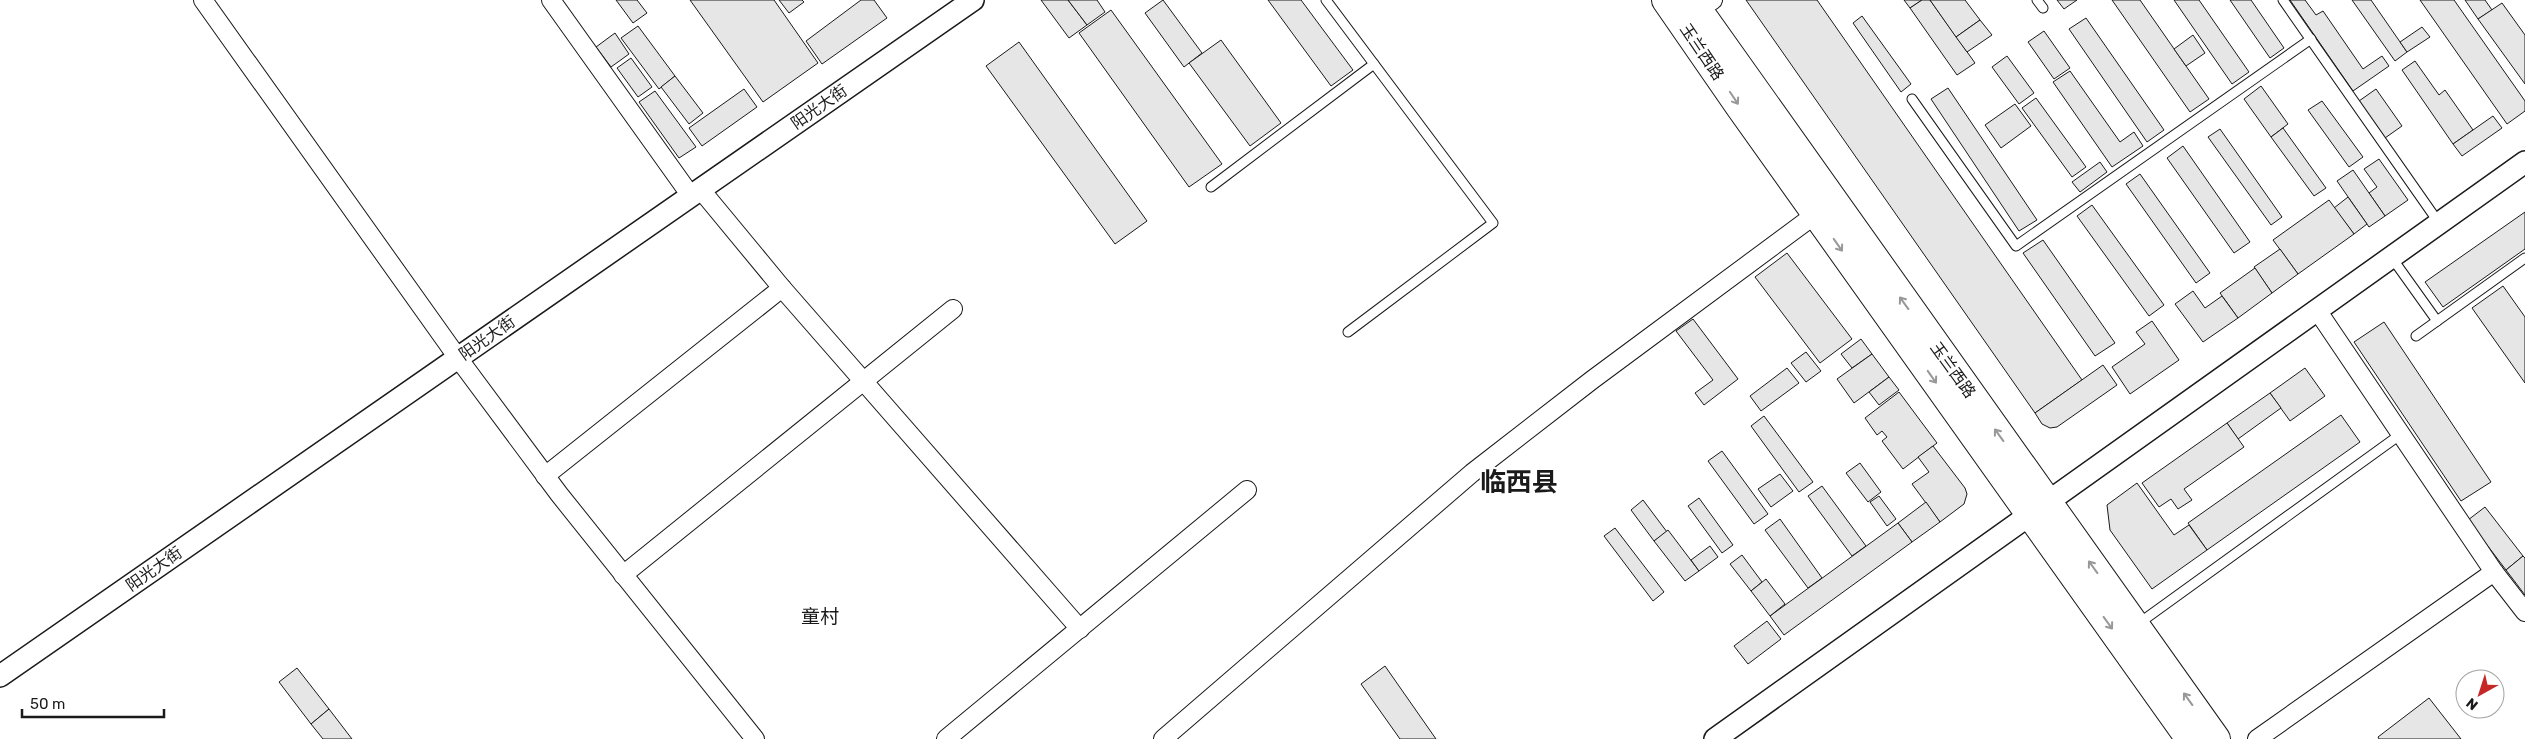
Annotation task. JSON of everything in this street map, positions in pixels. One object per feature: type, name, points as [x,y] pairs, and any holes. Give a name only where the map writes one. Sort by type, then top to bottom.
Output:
[{"type":"highway","name":"玉兰西路","points":[[1666,0],[1816,214],[2039,508],[2135,626],[2216,739]]},
{"type":"highway","name":"玉兰西路","points":[[1701,4],[2039,508],[2190,739]]},
{"type":"street","points":[[203,0],[458,358],[545,476],[755,739]]},
{"type":"street","points":[[551,0],[696,193],[782,288],[1080,629]]},
{"type":"street","name":"阳光大街","points":[[0,676],[974,0]]},
{"type":"street","points":[[1715,739],[2525,162]]},
{"type":"street","points":[[1163,739],[1472,473],[1592,380],[1816,214]]},
{"type":"street","points":[[545,476],[782,288]]},
{"type":"street","points":[[623,575],[862,380],[953,309]]},
{"type":"street","points":[[2317,310],[2494,572],[2525,612]]},
{"type":"street","points":[[946,739],[1247,490]]},
{"type":"street","points":[[2256,739],[2494,572]]},
{"type":"lane","points":[[1326,0],[1492,223],[1348,332]]},
{"type":"lane","points":[[2037,0],[2043,8]]},
{"type":"lane","points":[[2283,0],[2439,223]]},
{"type":"lane","points":[[1912,99],[2016,246],[2311,39]]},
{"type":"lane","points":[[1211,187],[1374,64]]},
{"type":"lane","points":[[2392,257],[2436,321]]},
{"type":"lane","points":[[2416,336],[2525,258]]},
{"type":"lane","points":[[2135,626],[2401,434]]},
{"type":"building","points":[[616,0],[637,0],[647,13],[633,23]]},
{"type":"building","points":[[690,0],[774,0],[818,63],[763,102]]},
{"type":"building","points":[[779,0],[802,0],[804,2],[789,13]]},
{"type":"building","points":[[861,0],[874,0],[887,18],[822,64],[806,41]]},
{"type":"building","points":[[1041,0],[1068,0],[1087,25],[1069,38]]},
{"type":"building","points":[[1068,0],[1097,0],[1105,12],[1087,25]]},
{"type":"building","points":[[1163,0],[1202,53],[1184,67],[1145,13]]},
{"type":"building","points":[[1268,0],[1301,0],[1353,70],[1331,86]]},
{"type":"building","points":[[1746,0],[1817,0],[2082,380],[2035,413]]},
{"type":"building","points":[[1904,0],[1922,0],[1910,8]]},
{"type":"building","points":[[1922,0],[1930,0],[1975,63],[1957,75],[1910,8]]},
{"type":"building","points":[[1930,0],[1965,0],[1980,20],[1956,37]]},
{"type":"building","points":[[2057,0],[2077,0],[2064,9]]},
{"type":"building","points":[[2112,0],[2140,0],[2209,99],[2190,112]]},
{"type":"building","points":[[2174,0],[2199,0],[2249,72],[2232,84]]},
{"type":"building","points":[[2230,0],[2251,0],[2284,48],[2270,58]]},
{"type":"building","points":[[2290,0],[2305,0],[2316,15],[2323,11],[2363,69],[2382,56],[2389,66],[2353,91]]},
{"type":"building","points":[[2352,0],[2371,0],[2407,52],[2395,61]]},
{"type":"building","points":[[2420,0],[2454,0],[2525,101],[2525,111],[2507,124]]},
{"type":"building","points":[[2465,0],[2485,0],[2492,10],[2478,19]]},
{"type":"building","points":[[2502,3],[2525,35],[2525,84],[2478,19]]},
{"type":"building","points":[[1111,10],[1222,164],[1189,187],[1079,33]]},
{"type":"building","points":[[1862,16],[1911,84],[1901,92],[1853,23]]},
{"type":"building","points":[[2086,18],[2164,130],[2147,142],[2069,29]]},
{"type":"building","points":[[1980,20],[1992,35],[1967,52],[1956,37]]},
{"type":"building","points":[[638,26],[675,76],[659,89],[621,38]]},
{"type":"building","points":[[2422,27],[2430,37],[2407,52],[2400,42]]},
{"type":"building","points":[[2044,31],[2070,68],[2054,79],[2028,42]]},
{"type":"building","points":[[615,33],[629,54],[611,67],[596,47]]},
{"type":"building","points":[[2193,35],[2205,53],[2186,66],[2174,49]]},
{"type":"building","points":[[1221,40],[1281,123],[1250,146],[1189,63]]},
{"type":"building","points":[[1019,42],[1147,221],[1115,244],[986,66]]},
{"type":"building","points":[[2007,56],[2034,93],[2019,104],[1992,67]]},
{"type":"building","points":[[631,58],[652,87],[638,97],[617,68]]},
{"type":"building","points":[[2415,61],[2439,95],[2445,90],[2473,130],[2453,144],[2402,70]]},
{"type":"building","points":[[2070,71],[2120,142],[2134,132],[2143,146],[2112,167],[2053,82]]},
{"type":"building","points":[[675,76],[703,113],[689,124],[661,87]]},
{"type":"building","points":[[2261,86],[2288,124],[2271,137],[2244,99]]},
{"type":"building","points":[[1948,88],[2037,220],[2019,231],[1931,99]]},
{"type":"building","points":[[744,89],[757,107],[702,146],[689,128]]},
{"type":"building","points":[[2376,89],[2402,126],[2385,138],[2359,101]]},
{"type":"building","points":[[655,91],[696,147],[679,158],[639,102]]},
{"type":"building","points":[[2036,98],[2086,167],[2072,177],[2022,108]]},
{"type":"building","points":[[2322,101],[2363,157],[2349,167],[2308,110]]},
{"type":"building","points":[[2015,104],[2031,126],[2001,148],[1985,125]]},
{"type":"building","points":[[2493,116],[2502,128],[2462,156],[2453,144]]},
{"type":"building","points":[[2283,128],[2326,188],[2314,196],[2271,137]]},
{"type":"building","points":[[2220,129],[2282,217],[2271,225],[2208,137]]},
{"type":"building","points":[[2183,146],[2250,242],[2234,253],[2167,158]]},
{"type":"building","points":[[2379,159],[2408,200],[2385,216],[2369,193],[2377,187],[2364,169]]},
{"type":"building","points":[[2100,162],[2107,172],[2080,192],[2072,182]]},
{"type":"building","points":[[2353,170],[2385,216],[2369,227],[2337,181]]},
{"type":"building","points":[[2140,174],[2210,273],[2196,283],[2126,184]]},
{"type":"building","points":[[2348,197],[2367,224],[2354,234],[2334,208]]},
{"type":"building","points":[[2329,200],[2354,234],[2298,274],[2273,240]]},
{"type":"building","points":[[2092,205],[2164,305],[2149,316],[2077,216]]},
{"type":"building","points":[[2525,212],[2525,249],[2443,307],[2425,282]]},
{"type":"building","points":[[2043,240],[2115,343],[2095,356],[2023,253]]},
{"type":"building","points":[[2280,249],[2298,274],[2272,293],[2254,267]]},
{"type":"building","points":[[1787,253],[1852,339],[1820,363],[1755,277]]},
{"type":"building","points":[[2255,268],[2272,293],[2238,318],[2220,293]]},
{"type":"building","points":[[2503,286],[2525,317],[2525,383],[2472,308]]},
{"type":"building","points":[[2193,291],[2205,308],[2222,296],[2238,318],[2203,342],[2175,304]]},
{"type":"building","points":[[1693,319],[1738,379],[1704,405],[1695,393],[1713,380],[1676,331]]},
{"type":"building","points":[[2152,321],[2179,360],[2130,394],[2112,367],[2145,344],[2136,332]]},
{"type":"building","points":[[2384,322],[2491,482],[2461,501],[2354,342]]},
{"type":"building","points":[[1861,339],[1872,354],[1852,368],[1841,354]]},
{"type":"building","points":[[1806,352],[1821,371],[1806,382],[1791,363]]},
{"type":"building","points":[[1872,354],[1889,377],[1854,403],[1837,379]]},
{"type":"building","points":[[2103,365],[2117,385],[2057,427],[2050,428],[2042,424],[2035,413]]},
{"type":"building","points":[[1787,368],[1799,383],[1761,411],[1750,396]]},
{"type":"building","points":[[2305,368],[2325,396],[2290,421],[2270,393]]},
{"type":"building","points":[[1889,377],[1899,390],[1879,405],[1869,392]]},
{"type":"building","points":[[1899,392],[1937,443],[1903,469],[1882,441],[1887,437],[1882,431],[1877,435],[1865,418]]},
{"type":"building","points":[[2270,393],[2281,408],[2238,439],[2227,423]]},
{"type":"building","points":[[2341,415],[2360,442],[2207,550],[2188,523]]},
{"type":"building","points":[[1764,416],[1813,482],[1799,492],[1751,426]]},
{"type":"building","points":[[2227,423],[2244,447],[2184,489],[2192,500],[2178,509],[2171,499],[2159,507],[2142,483]]},
{"type":"building","points":[[1933,446],[1965,488],[1967,494],[1964,504],[1940,522],[1912,484],[1929,472],[1918,457]]},
{"type":"building","points":[[1722,451],[1768,514],[1754,524],[1708,461]]},
{"type":"building","points":[[1860,463],[1881,492],[1868,502],[1846,473]]},
{"type":"building","points":[[1780,474],[1793,491],[1771,507],[1758,489]]},
{"type":"building","points":[[2137,483],[2174,535],[2189,525],[2207,550],[2152,589],[2110,530],[2107,505]]},
{"type":"building","points":[[1822,486],[1866,546],[1852,556],[1808,496]]},
{"type":"building","points":[[1879,496],[1896,519],[1887,526],[1870,502]]},
{"type":"building","points":[[1699,498],[1733,545],[1722,553],[1688,506]]},
{"type":"building","points":[[1643,500],[1667,532],[1654,541],[1631,510]]},
{"type":"building","points":[[1926,502],[1940,522],[1912,542],[1898,523]]},
{"type":"building","points":[[2485,507],[2523,556],[2506,570],[2468,520]]},
{"type":"building","points":[[1780,519],[1822,578],[1808,588],[1765,530]]},
{"type":"building","points":[[1898,523],[1912,542],[1784,635],[1770,616]]},
{"type":"building","points":[[1615,528],[1664,592],[1653,601],[1604,536]]},
{"type":"building","points":[[1668,530],[1699,571],[1685,581],[1654,541]]},
{"type":"building","points":[[1710,546],[1718,557],[1699,571],[1691,560]]},
{"type":"building","points":[[1742,555],[1762,582],[1751,591],[1730,564]]},
{"type":"building","points":[[2523,556],[2525,558],[2525,595],[2506,570]]},
{"type":"building","points":[[1766,579],[1785,604],[1770,616],[1751,591]]},
{"type":"building","points":[[1767,621],[1781,639],[1748,664],[1734,646]]},
{"type":"building","points":[[1385,666],[1436,739],[1400,739],[1361,684]]},
{"type":"building","points":[[297,668],[329,709],[311,724],[279,682]]},
{"type":"building","points":[[2429,698],[2461,739],[2379,739],[2378,737]]},
{"type":"building","points":[[329,709],[352,739],[323,739],[311,724]]},
{"type":"district","name":"临西县","points":[[1519,482]]},
{"type":"district","name":"童村","points":[[820,616]]}]
